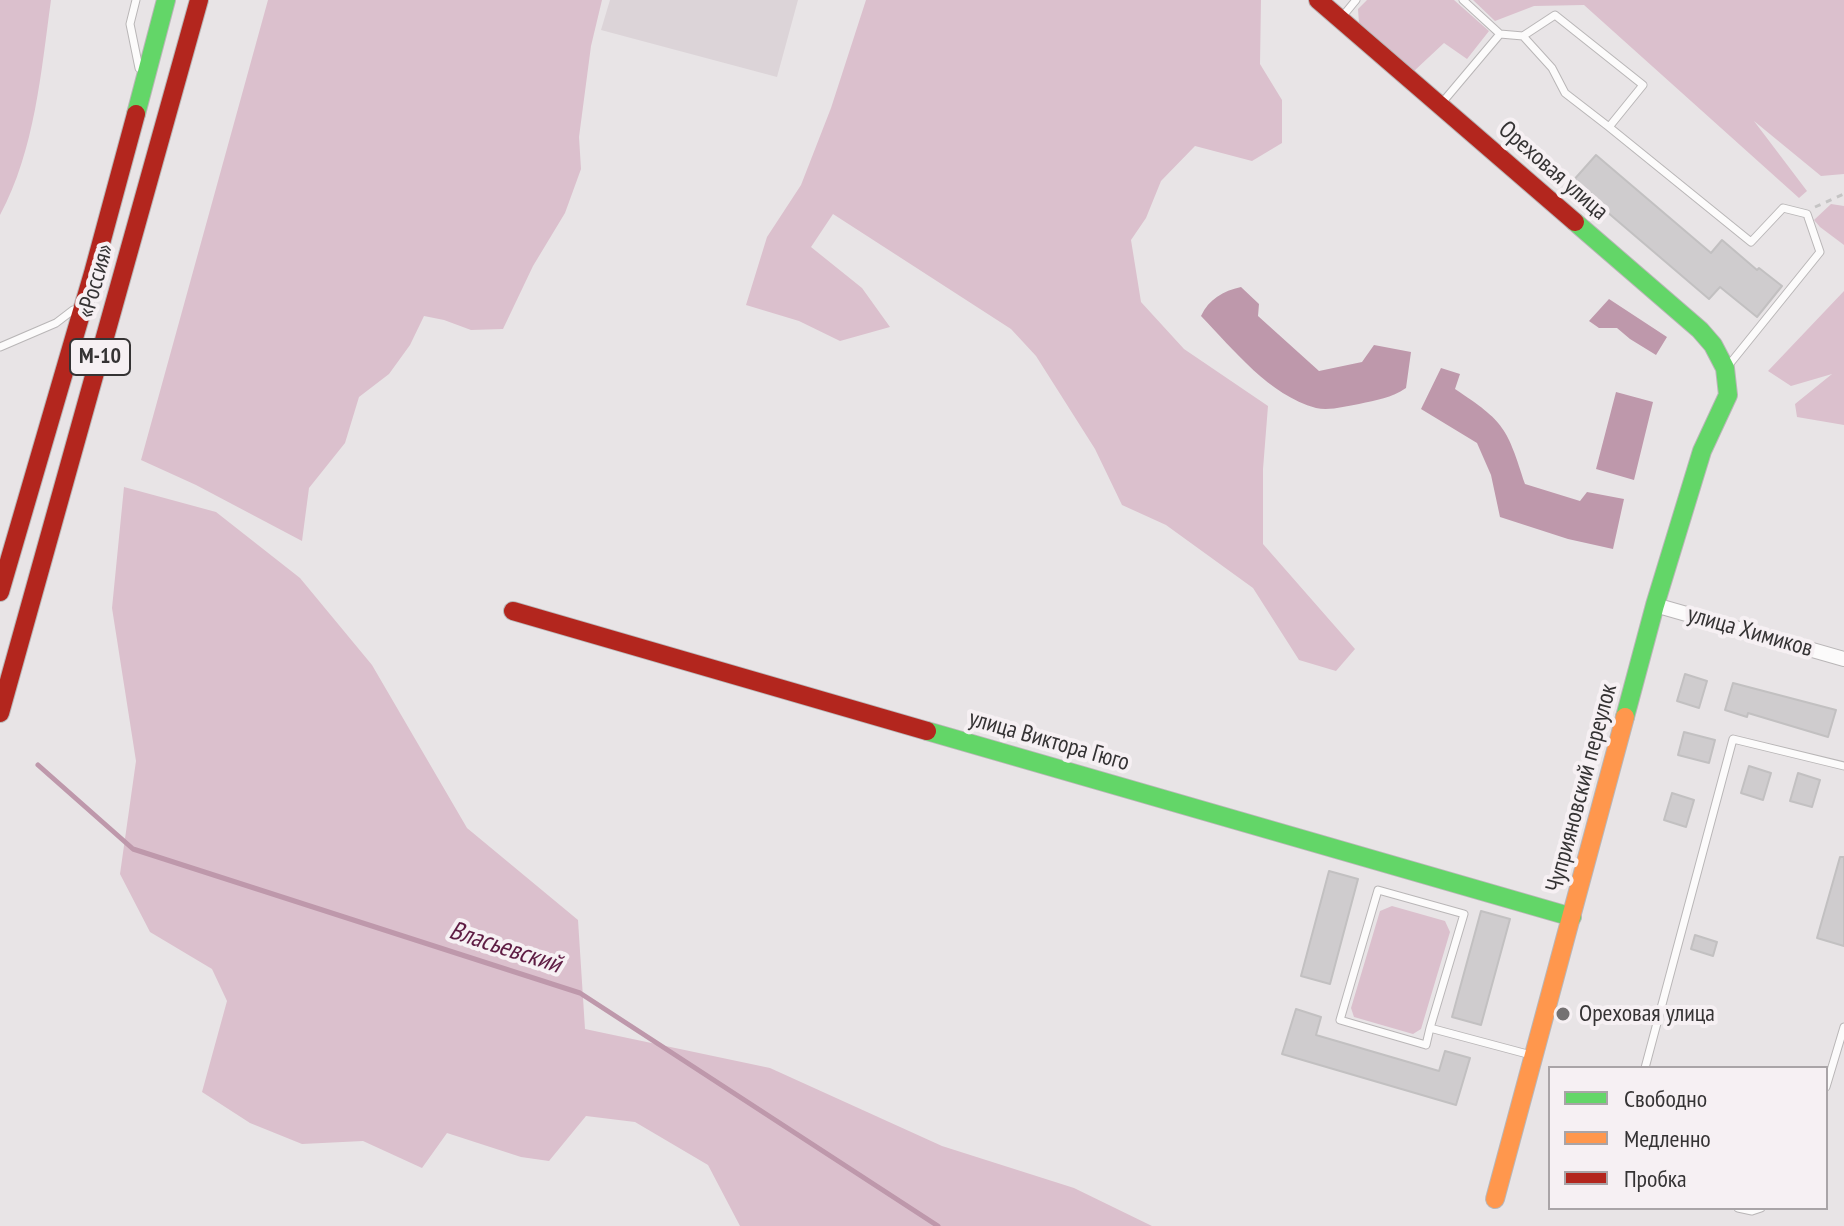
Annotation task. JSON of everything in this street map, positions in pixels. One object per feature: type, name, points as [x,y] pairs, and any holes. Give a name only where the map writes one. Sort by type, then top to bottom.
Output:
[{"type":"main road","name":"«Россия»","points":[[0,592],[93,273],[166,0]]},
{"type":"main road","name":"«Россия»","points":[[0,713],[199,0]]},
{"type":"main road","name":"Ореховая улица","points":[[1318,0],[1700,330],[1713,345],[1725,368],[1728,395]]},
{"type":"main road","name":"Чуприяновский переулок","points":[[1495,1199],[1655,605],[1702,451],[1728,395]]},
{"type":"main road","name":"улица Виктора Гюго","points":[[513,611],[1572,917]]},
{"type":"street","name":"улица Химиков","points":[[1655,605],[1844,659]]},
{"type":"lane","points":[[136,0],[130,24],[143,87]]},
{"type":"lane","points":[[1340,19],[1356,0]]},
{"type":"lane","points":[[1463,0],[1500,34],[1523,36],[1555,15],[1643,85],[1609,127]]},
{"type":"lane","points":[[1440,105],[1500,34]]},
{"type":"lane","points":[[1523,36],[1552,68],[1565,93],[1751,242],[1783,208],[1807,214],[1820,252],[1732,364],[1725,368]]},
{"type":"lane","points":[[0,347],[56,323],[74,308],[93,273]]},
{"type":"lane","points":[[1646,1066],[1733,739],[1844,766]]},
{"type":"lane","points":[[1378,890],[1464,914],[1430,1028],[1426,1045],[1340,1020],[1378,890]]},
{"type":"lane","points":[[1828,1080],[1844,1027]]},
{"type":"lane","points":[[1430,1028],[1533,1056]]},
{"type":"path","points":[[1807,214],[1820,203],[1844,194]]},
{"type":"shaded area","points":[[0,0],[51,0],[29,137],[12,190],[0,215]]},
{"type":"shaded area","points":[[268,0],[602,0],[591,46],[579,137],[581,169],[565,213],[533,266],[503,329],[471,330],[424,316],[410,345],[389,374],[359,397],[345,443],[309,488],[302,541],[141,460]]},
{"type":"shaded area","points":[[610,0],[798,0],[777,77],[601,30]]},
{"type":"shaded area","points":[[866,0],[1261,0],[1260,64],[1282,100],[1282,143],[1252,161],[1195,146],[1161,181],[1146,218],[1131,240],[1141,302],[1184,349],[1268,406],[1263,469],[1263,544],[1355,649],[1336,671],[1299,660],[1253,588],[1166,525],[1122,505],[1095,449],[1036,356],[1011,329],[833,214],[811,247],[862,288],[890,327],[840,341],[799,321],[746,305],[767,237],[801,185],[831,108]]},
{"type":"shaded area","points":[[1367,0],[1454,0],[1489,31],[1467,59],[1444,43],[1413,72],[1359,23],[1358,9]]},
{"type":"shaded area","points":[[1473,0],[1844,0],[1844,174],[1821,176],[1754,121],[1807,191],[1799,198],[1584,5],[1534,6],[1495,21]]},
{"type":"shaded area","points":[[1831,204],[1844,206],[1844,245],[1814,220]]},
{"type":"shaded area","points":[[1241,287],[1259,304],[1258,316],[1319,371],[1362,362],[1374,345],[1411,352],[1406,388],[1378,400],[1327,409],[1299,402],[1283,393],[1239,357],[1201,316],[1217,297]]},
{"type":"shaded area","points":[[1844,291],[1844,425],[1797,417],[1795,404],[1832,374],[1791,386],[1768,371]]},
{"type":"shaded area","points":[[1609,299],[1667,337],[1656,355],[1617,328],[1599,328],[1589,321]]},
{"type":"shaded area","points":[[1441,368],[1460,374],[1455,389],[1502,428],[1514,450],[1525,484],[1580,501],[1587,492],[1624,499],[1613,549],[1568,539],[1500,517],[1491,475],[1477,443],[1421,409]]},
{"type":"shaded area","points":[[1616,392],[1653,402],[1634,480],[1596,469]]},
{"type":"shaded area","points":[[124,487],[216,512],[300,578],[372,665],[467,828],[578,920],[585,1029],[770,1068],[942,1146],[1074,1188],[1152,1226],[740,1226],[708,1165],[635,1122],[586,1116],[549,1161],[521,1157],[447,1133],[422,1168],[363,1141],[302,1144],[250,1123],[202,1092],[227,1001],[212,969],[150,932],[120,874],[136,761],[112,608]]},
{"type":"shaded area","points":[[1392,906],[1445,921],[1450,932],[1421,1029],[1413,1034],[1354,1017],[1351,1008],[1380,911]]},
{"type":"building","points":[[1596,155],[1711,253],[1722,240],[1757,270],[1759,268],[1782,286],[1757,317],[1720,287],[1709,299],[1572,182]]},
{"type":"building","points":[[1685,674],[1707,681],[1699,708],[1677,701]]},
{"type":"building","points":[[1733,683],[1836,710],[1828,737],[1748,713],[1747,717],[1725,710]]},
{"type":"building","points":[[1684,732],[1715,740],[1709,763],[1678,755]]},
{"type":"building","points":[[1749,766],[1771,773],[1763,800],[1741,793]]},
{"type":"building","points":[[1798,773],[1820,780],[1812,807],[1790,801]]},
{"type":"building","points":[[1672,793],[1694,800],[1686,827],[1664,820]]},
{"type":"building","points":[[1840,857],[1844,857],[1844,946],[1817,938]]},
{"type":"building","points":[[1329,871],[1358,879],[1330,984],[1301,976]]},
{"type":"building","points":[[1481,911],[1510,919],[1481,1025],[1452,1017]]},
{"type":"building","points":[[1695,935],[1717,942],[1713,956],[1691,949]]},
{"type":"building","points":[[1296,1009],[1321,1017],[1316,1035],[1439,1071],[1445,1051],[1470,1058],[1456,1105],[1282,1054]]},
{"type":"waterway","name":"Власьевский","points":[[38,765],[133,849],[580,993],[938,1226]]},
{"type":"traffic: fast","points":[[136,114],[166,0]]},
{"type":"traffic: fast","points":[[1575,222],[1700,330],[1713,345],[1725,368],[1728,395],[1702,451],[1625,717]]},
{"type":"traffic: fast","points":[[927,731],[1572,917]]},
{"type":"traffic: slow","points":[[1495,1199],[1625,717]]},
{"type":"traffic: jam","points":[[0,713],[199,0]]},
{"type":"traffic: jam","points":[[1318,0],[1575,222]]},
{"type":"traffic: jam","points":[[0,592],[136,114]]},
{"type":"traffic: jam","points":[[513,611],[927,731]]},
{"type":"place","name":"Ореховая улица","points":[[1563,1014]]}]
